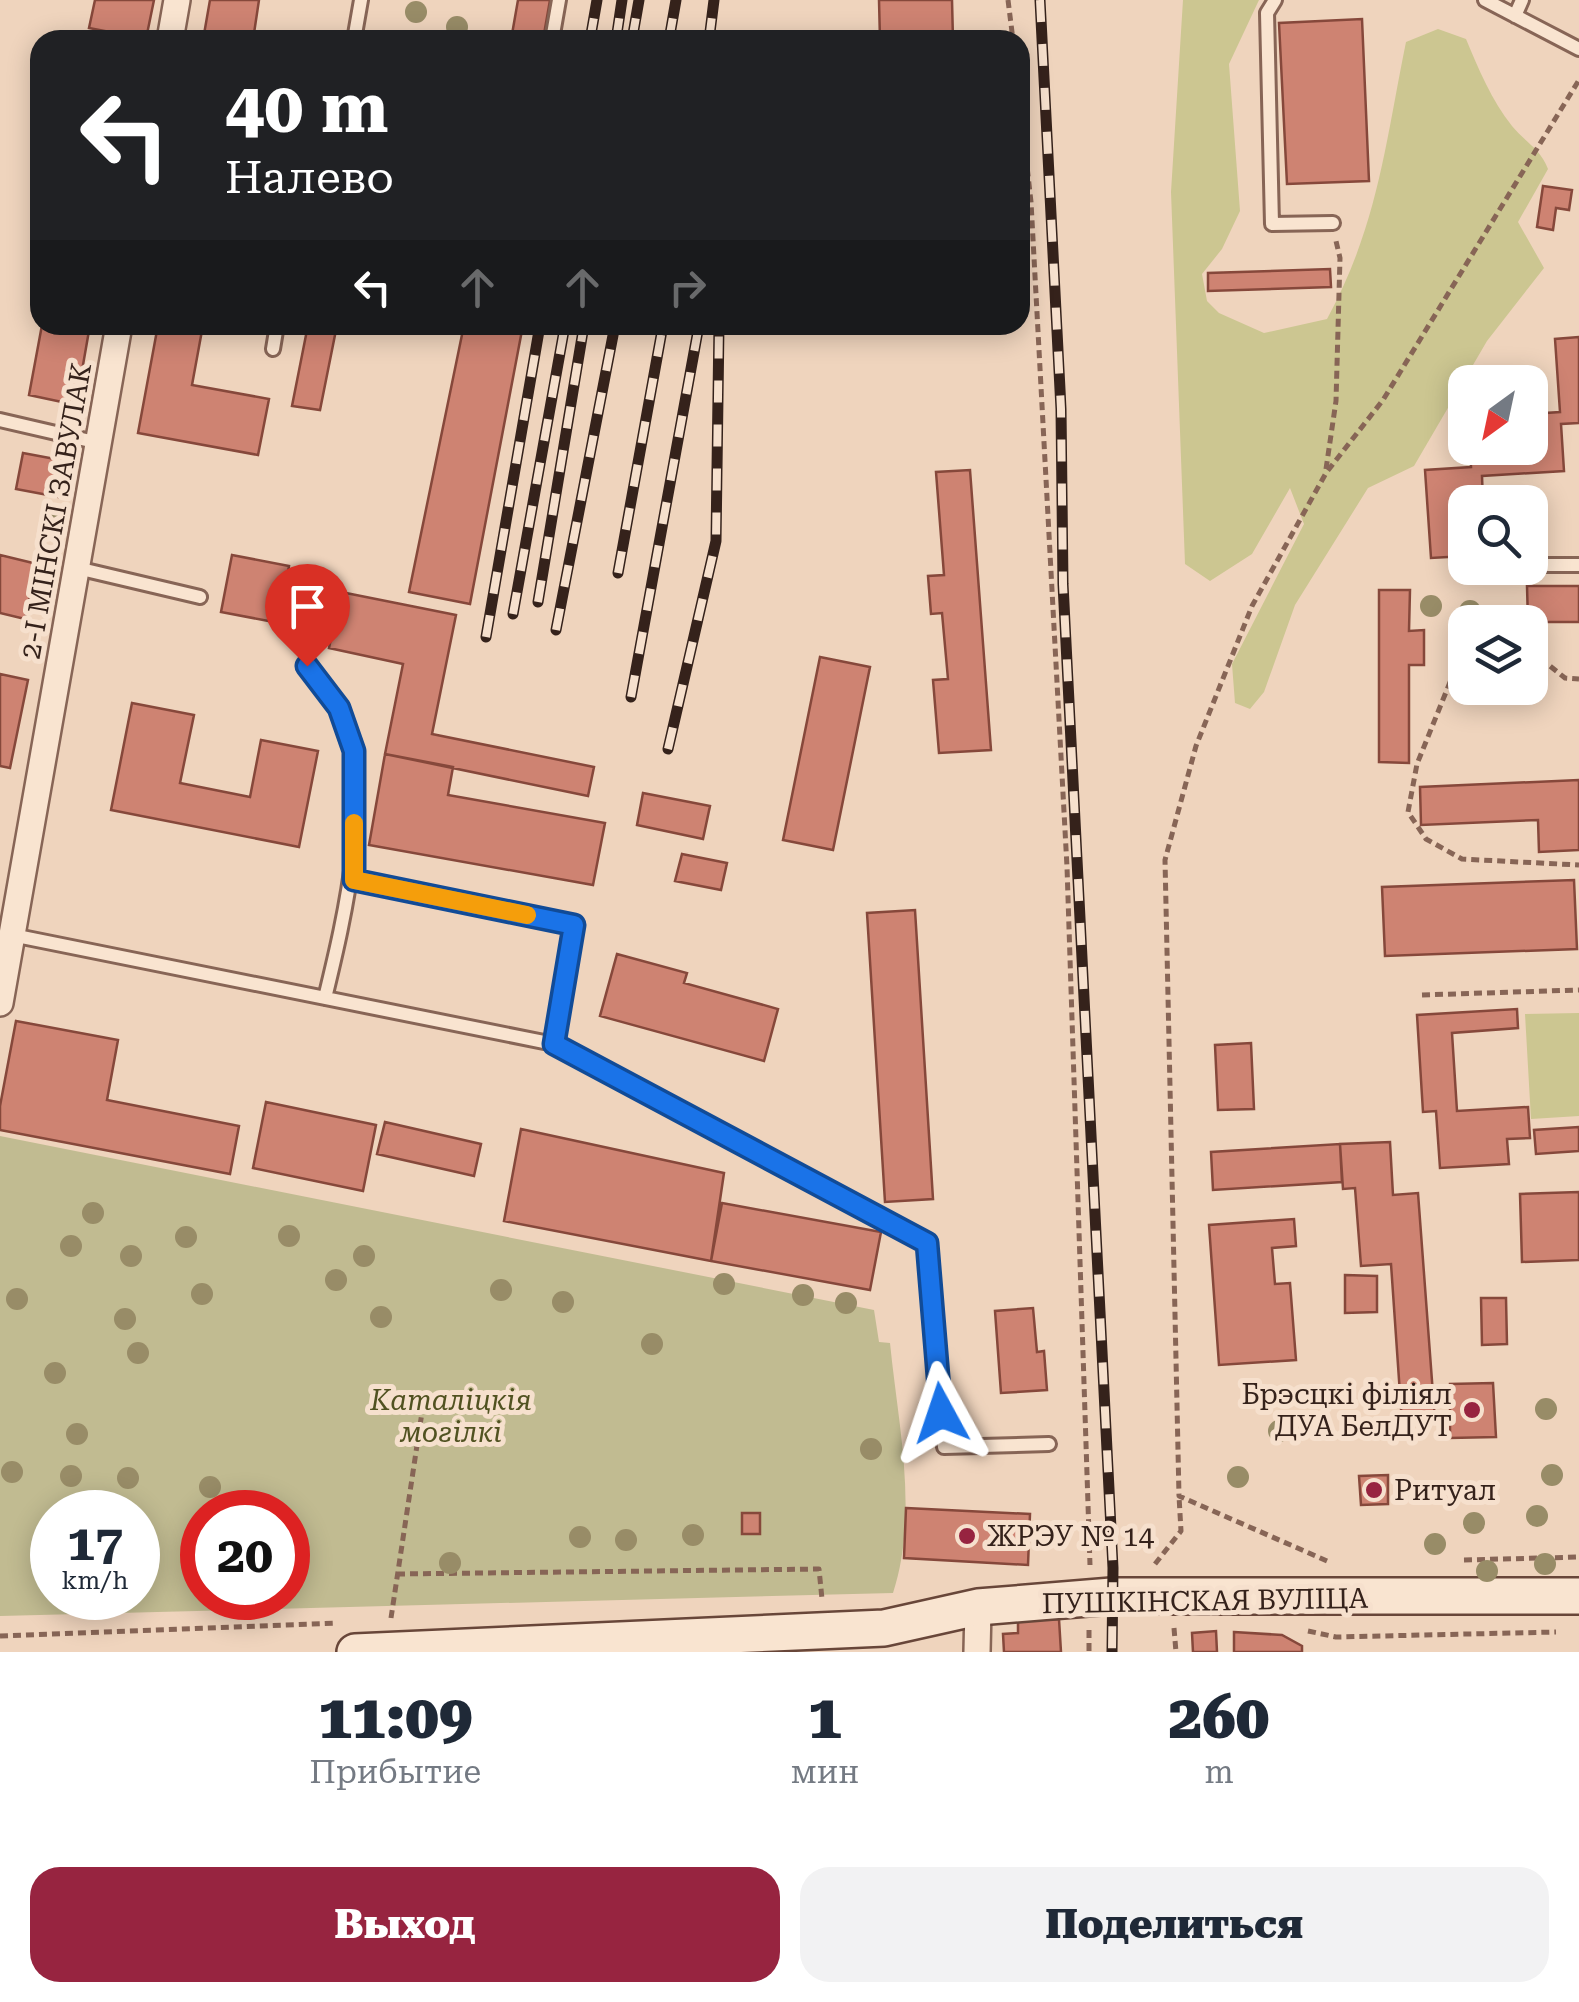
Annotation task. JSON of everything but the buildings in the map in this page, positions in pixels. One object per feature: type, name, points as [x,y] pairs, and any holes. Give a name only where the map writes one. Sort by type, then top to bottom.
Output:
[{"type":"main road","name":"ПУШКІНСКАЯ ВУЛІЦА","points":[[355,1652],[403,1641],[884,1628],[978,1606],[1139,1596],[1579,1596]]},
{"type":"street","points":[[172,30],[177,0]]},
{"type":"street","name":"2-І МІНСКІ ЗАВУЛАК","points":[[0,1003],[118,335]]},
{"type":"street","points":[[977,1652],[978,1606]]},
{"type":"lane","points":[[356,30],[362,0]]},
{"type":"lane","points":[[554,30],[559,0]]},
{"type":"lane","points":[[1275,0],[1268,13],[1272,224],[1332,223]]},
{"type":"lane","points":[[1485,0],[1579,49]]},
{"type":"lane","points":[[1515,16],[1522,0]]},
{"type":"lane","points":[[273,349],[276,335]]},
{"type":"lane","points":[[0,420],[99,443]]},
{"type":"lane","points":[[1548,566],[1579,565]]},
{"type":"lane","points":[[77,568],[200,597]]},
{"type":"lane","points":[[307,666],[339,708],[354,751],[354,880],[325,998]]},
{"type":"lane","points":[[354,880],[574,925],[554,1044]]},
{"type":"lane","points":[[12,935],[554,1044],[927,1243],[944,1447],[1049,1444]]},
{"type":"path","points":[[1008,0],[1012,30]]},
{"type":"path","points":[[1152,1568],[1181,1531],[1165,860],[1196,746],[1252,606],[1326,474],[1382,400],[1505,193],[1579,80]]},
{"type":"path","points":[[1030,193],[1067,867],[1090,1568]]},
{"type":"path","points":[[1326,474],[1336,401],[1340,258],[1332,223]]},
{"type":"path","points":[[1548,664],[1565,678],[1579,678]]},
{"type":"path","points":[[1448,687],[1417,764],[1408,812],[1426,839],[1462,859],[1579,865]]},
{"type":"path","points":[[1422,995],[1579,990]]},
{"type":"path","points":[[403,1641],[397,1574],[424,1400]]},
{"type":"path","points":[[1179,1496],[1332,1564]]},
{"type":"path","points":[[397,1574],[819,1569],[822,1602]]},
{"type":"path","points":[[1089,1616],[1090,1652]]},
{"type":"path","points":[[1173,1620],[1176,1652]]},
{"type":"shaded area","points":[[1183,0],[1259,0],[1229,64],[1240,211],[1222,249],[1202,274],[1207,301],[1219,313],[1264,333],[1327,319],[1369,217],[1406,42],[1438,29],[1466,39],[1498,106],[1548,169],[1518,222],[1544,268],[1473,365],[1448,365],[1448,408],[1414,466],[1368,488],[1295,605],[1264,692],[1250,709],[1235,703],[1232,664],[1304,524],[1290,488],[1252,554],[1210,581],[1185,564],[1171,192]]},
{"type":"shaded area","points":[[1579,1013],[1579,1116],[1531,1119],[1525,1014]]},
{"type":"green space","name":"Каталіцкія могілкі","points":[[0,1136],[874,1310],[879,1342],[890,1343],[906,1500],[901,1563],[893,1593],[310,1608],[310,1490],[180,1490],[180,1611],[160,1612],[160,1490],[30,1490],[30,1615],[0,1616]]},
{"type":"railway","points":[[592,30],[597,0]]},
{"type":"railway","points":[[618,30],[622,0]]},
{"type":"railway","points":[[634,30],[639,0]]},
{"type":"railway","points":[[671,30],[676,0]]},
{"type":"railway","points":[[710,30],[714,0]]},
{"type":"railway","points":[[1040,0],[1061,409],[1063,584],[1113,1568],[1112,1652]]},
{"type":"railway","points":[[486,637],[538,335]]},
{"type":"railway","points":[[513,614],[563,335]]},
{"type":"railway","points":[[538,602],[582,335]]},
{"type":"railway","points":[[556,630],[613,335]]},
{"type":"railway","points":[[618,573],[661,335]]},
{"type":"railway","points":[[631,697],[697,335]]},
{"type":"railway","points":[[668,749],[716,541],[719,335]]},
{"type":"slow traffic","points":[[354,823],[354,880],[527,915]]},
{"type":"place","name":"Брэсцкі філіял ДУА БелДУТ","points":[[1472,1410]]},
{"type":"place","name":"Ритуал","points":[[1374,1490]]},
{"type":"place","name":"ЖРЭУ № 14","points":[[967,1536]]},
{"type":"route","points":[[307,666],[339,708],[354,751],[354,880],[574,925],[554,1044],[927,1243],[941,1413]]}]
